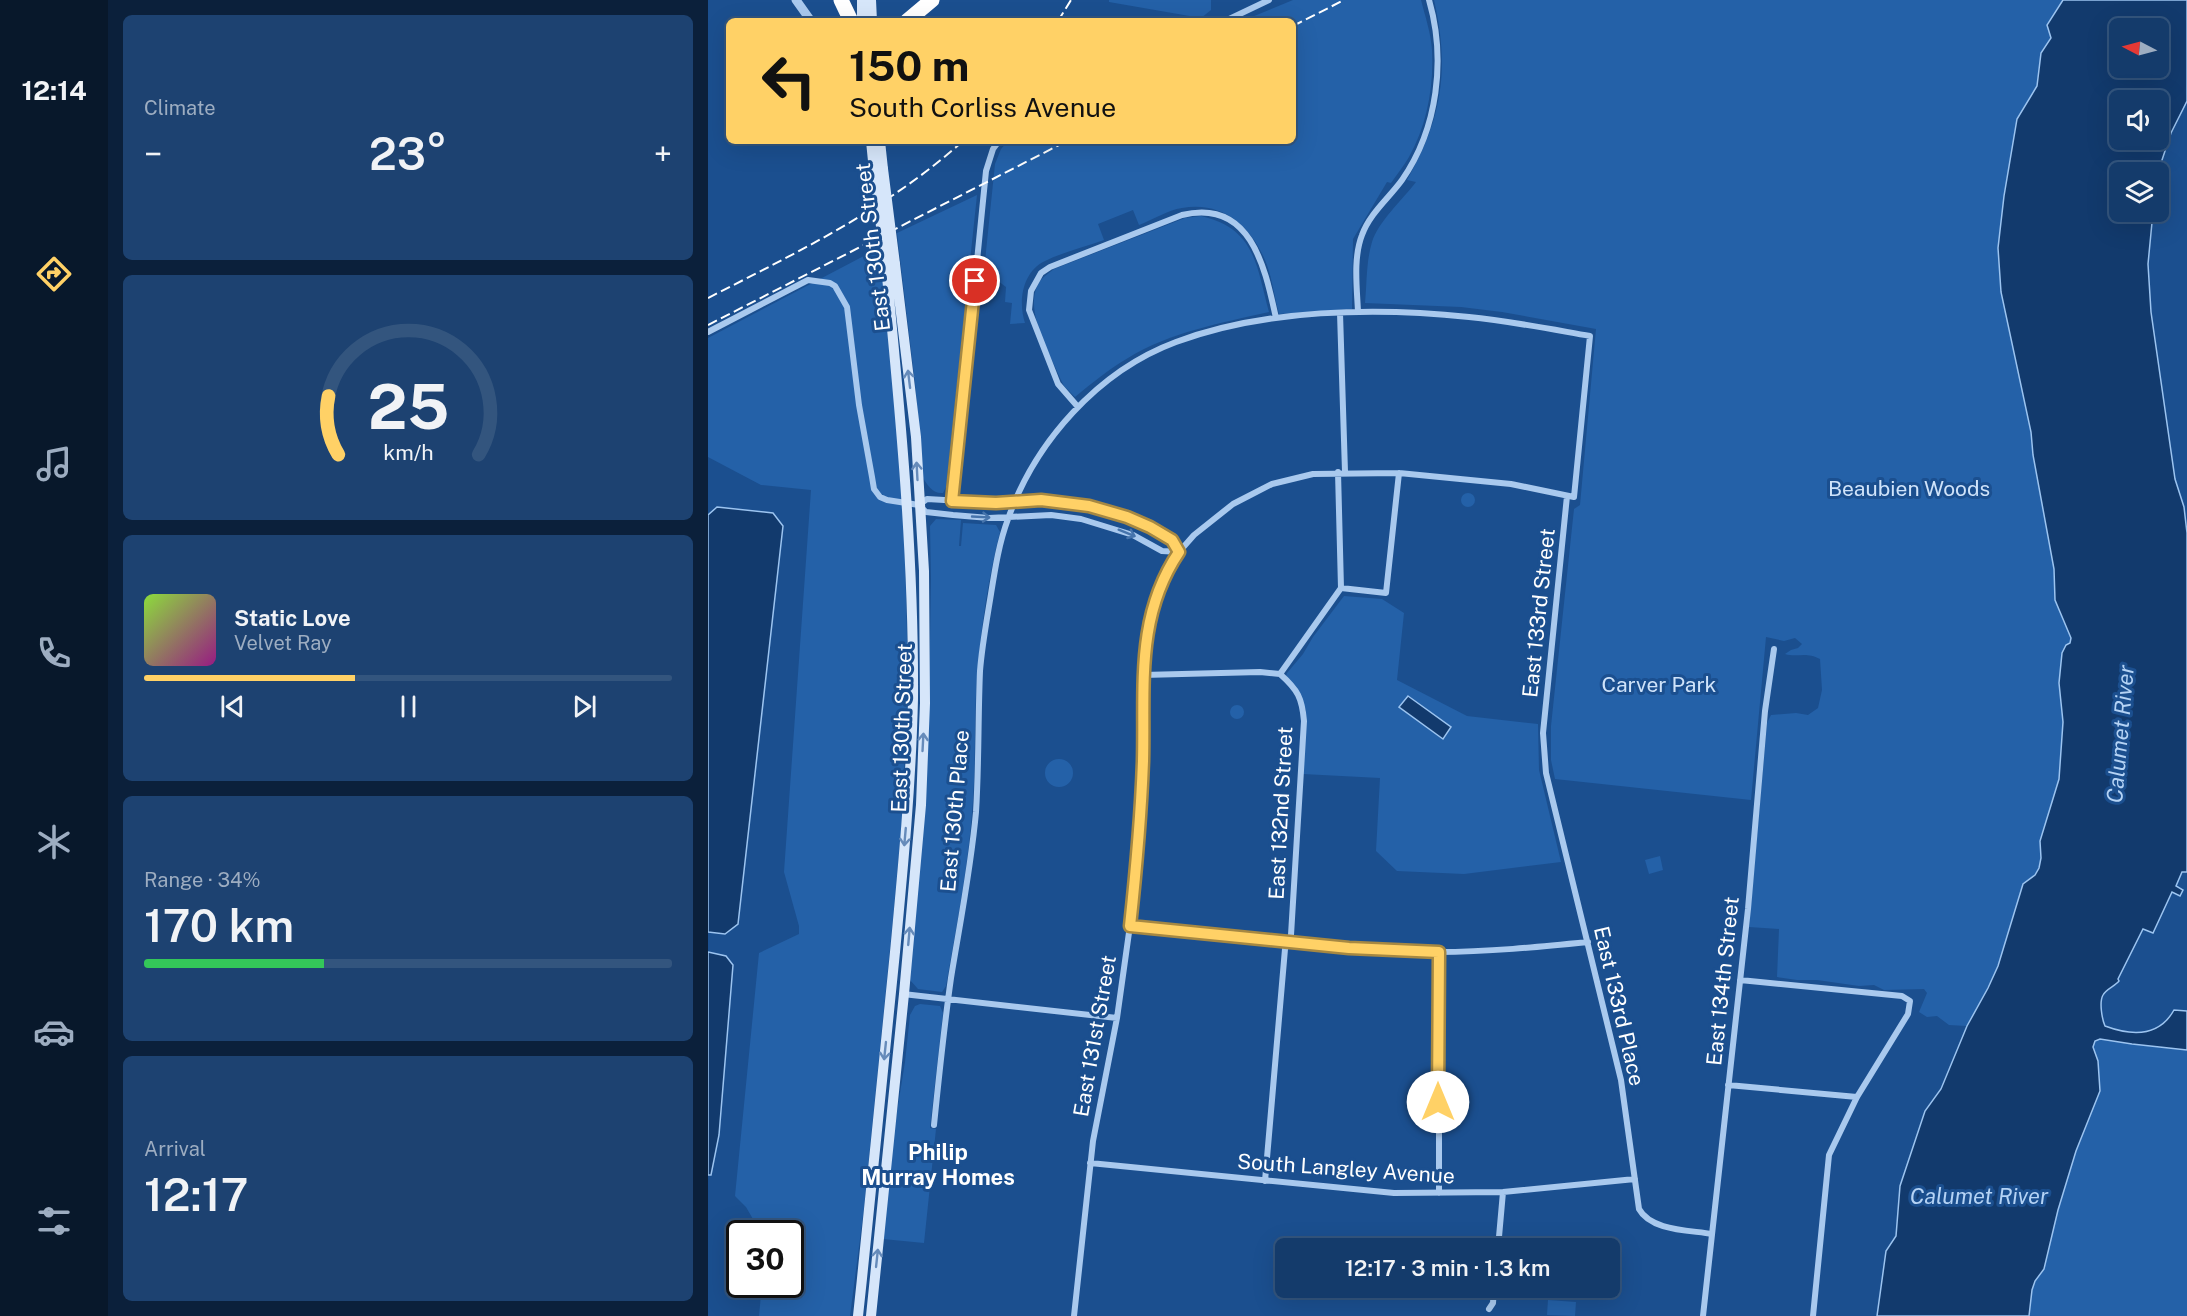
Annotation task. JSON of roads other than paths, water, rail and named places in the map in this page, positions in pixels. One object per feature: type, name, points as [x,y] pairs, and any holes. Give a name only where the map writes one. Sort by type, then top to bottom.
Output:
[{"type":"highway","points":[[841,0],[850,18]]},
{"type":"highway","points":[[911,18],[932,0]]},
{"type":"main road","points":[[862,0],[862,18]]},
{"type":"main road","points":[[871,0],[872,18]]},
{"type":"main road","name":"East 130th Street","points":[[872,144],[879,170]]},
{"type":"main road","name":"East 130th Street","points":[[871,1316],[921,805],[925,703],[924,571],[916,437],[890,265],[879,170],[880,144]]},
{"type":"main road","name":"East 130th Street","points":[[858,1316],[891,993],[908,802],[913,701],[908,502],[890,265]]},
{"type":"street","points":[[795,0],[809,18]]},
{"type":"street","points":[[1231,18],[1269,0]]},
{"type":"street","points":[[1358,312],[1358,259],[1361,237],[1372,216],[1394,191],[1411,165],[1432,111],[1437,75],[1437,41],[1429,0]]},
{"type":"street","points":[[952,501],[986,171],[997,144]]},
{"type":"street","points":[[1078,407],[1059,384],[1029,310],[1031,291],[1041,273],[1050,267],[1182,214],[1202,211],[1223,217],[1242,230],[1255,248],[1276,318]]},
{"type":"street","points":[[708,332],[808,280],[822,281],[835,286],[847,307],[859,405],[874,489],[879,497],[919,505],[926,512],[979,517],[1051,515],[1088,520],[1133,535],[1162,550],[1179,552]]},
{"type":"street","name":"East 130th Place","points":[[934,1125],[948,998],[973,843],[982,647],[993,580],[1008,517],[1038,455],[1065,420],[1117,375],[1175,342],[1276,318],[1358,312],[1465,316],[1590,336]]},
{"type":"street","points":[[1143,675],[1260,672],[1280,674],[1341,588],[1340,313]]},
{"type":"street","name":"East 133rd Street","points":[[1543,733],[1590,336]]},
{"type":"street","name":"East 131st Street","points":[[1074,1316],[1090,1164],[1117,1018],[1130,926],[1141,803],[1145,646],[1152,610],[1168,568],[1194,535],[1215,518],[1251,494],[1293,478],[1342,472],[1399,473],[1511,484],[1571,497]]},
{"type":"street","points":[[1341,588],[1386,593],[1399,473]]},
{"type":"street","points":[[919,505],[927,499],[996,503],[1041,500],[1089,506],[1114,513],[1162,533],[1172,540],[1179,552]]},
{"type":"street","name":"East 134th Street","points":[[1703,1316],[1740,980],[1765,711],[1774,649]]},
{"type":"street","name":"East 132nd Street","points":[[1265,1181],[1285,949],[1291,936],[1304,722],[1302,702],[1298,694],[1280,674]]},
{"type":"street","name":"East 133rd Place","points":[[1543,733],[1546,773],[1622,1080],[1637,1203],[1642,1214],[1660,1225],[1712,1234]]},
{"type":"street","points":[[1130,926],[1374,950],[1439,952],[1521,949],[1588,942]]},
{"type":"street","points":[[1438,1193],[1439,952]]},
{"type":"street","points":[[1740,980],[1902,996],[1910,1001],[1908,1014],[1857,1097],[1829,1155],[1813,1316]]},
{"type":"street","points":[[891,993],[1117,1018]]},
{"type":"street","points":[[1728,1085],[1857,1097]]},
{"type":"street","name":"South Langley Avenue","points":[[1090,1164],[1383,1192],[1503,1192],[1635,1179]]},
{"type":"street","points":[[1499,1238],[1503,1192]]},
{"type":"street","points":[[1489,1309],[1493,1298]]},
{"type":"water","name":"Calumet River","points":[[2063,0],[2187,0],[2187,101],[2169,139],[2169,90],[2109,90],[2109,150],[2165,150],[2161,162],[2109,162],[2109,222],[2152,222],[2148,264],[2151,312],[2175,479],[2184,507],[2187,533],[2187,872],[2182,872],[2176,886],[2183,890],[2180,896],[2172,892],[2153,933],[2143,929],[2119,981],[2104,993],[2101,1006],[2105,1026],[2125,1032],[2153,1030],[2168,1019],[2174,1010],[2187,1011],[2187,1050],[2100,1039],[2095,1041],[2093,1047],[2098,1061],[2100,1091],[2076,1151],[2058,1210],[2044,1269],[2035,1281],[2032,1290],[2029,1316],[1877,1316],[1886,1251],[1896,1236],[1900,1186],[1925,1111],[1941,1089],[1967,1026],[1998,966],[2023,884],[2035,875],[2039,868],[2040,841],[2059,779],[2063,722],[2059,683],[2062,653],[2071,638],[2055,600],[2054,569],[2033,455],[2031,432],[2001,292],[1998,248],[2017,119],[2037,86],[2041,53],[2051,38],[2047,25]]},
{"type":"water","points":[[717,507],[773,513],[783,526],[738,924],[725,934],[708,932],[708,515]]},
{"type":"water","points":[[1408,696],[1451,727],[1443,739],[1399,707]]},
{"type":"water","points":[[708,952],[726,956],[733,965],[719,1135],[711,1175],[708,1175]]},
{"type":"railway","points":[[1060,18],[1071,0]]},
{"type":"railway","points":[[1296,24],[1344,0]]},
{"type":"railway","points":[[708,298],[841,228],[904,188],[959,144]]},
{"type":"railway","points":[[708,325],[1061,144]]},
{"type":"district","name":"Philip Murray Homes","points":[[938,1164]]},
{"type":"park label","name":"Beaubien Woods","points":[[1909,489]]},
{"type":"park label","name":"Carver Park","points":[[1659,685]]}]
